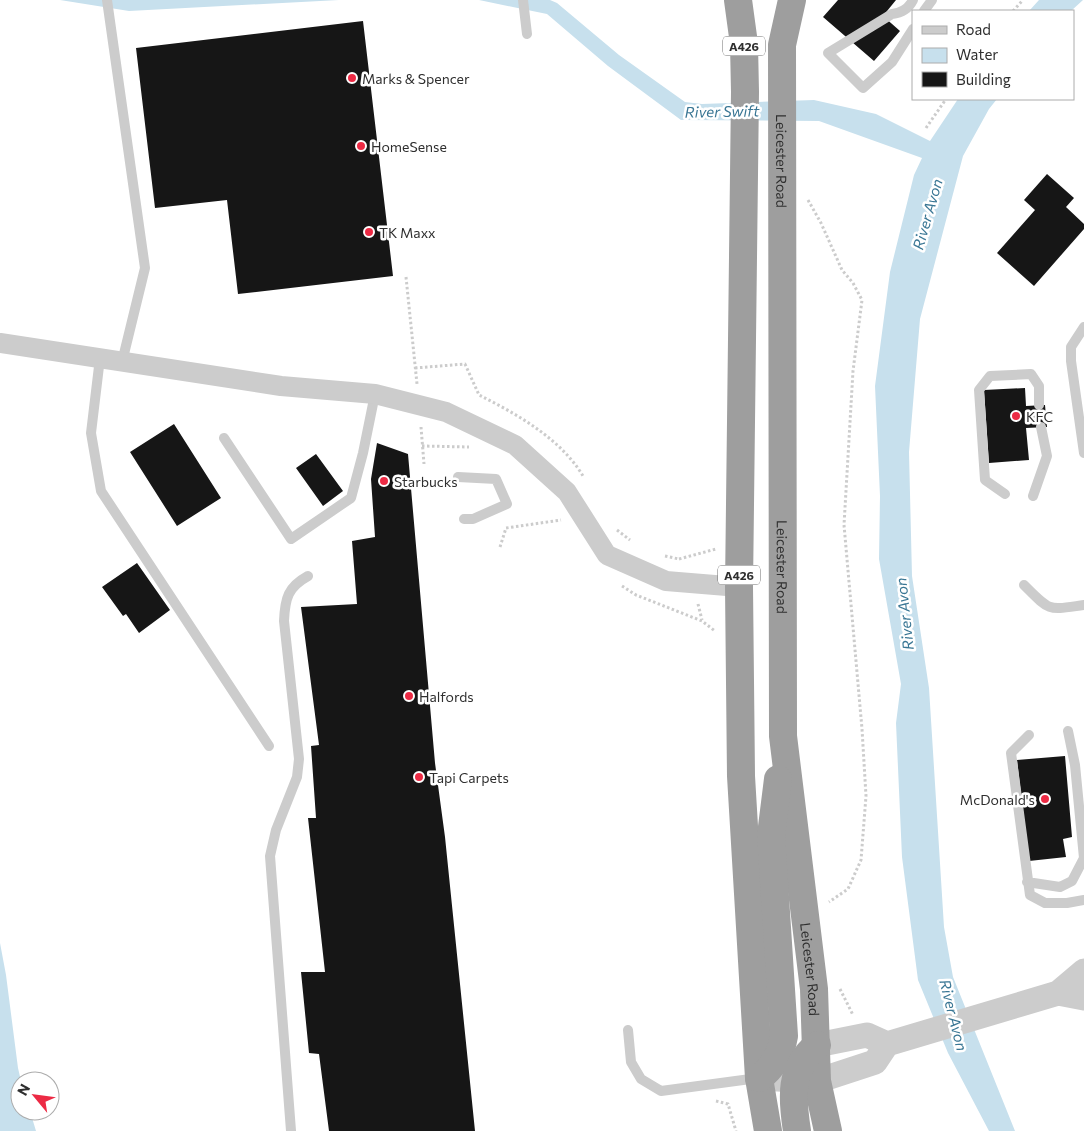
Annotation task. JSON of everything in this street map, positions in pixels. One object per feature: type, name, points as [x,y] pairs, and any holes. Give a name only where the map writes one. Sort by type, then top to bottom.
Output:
[{"type":"highway","name":"A426","points":[[738,0],[744,44],[745,92],[739,588],[741,776],[759,1078],[768,1131]]},
{"type":"highway","name":"Leicester Road","points":[[792,0],[782,46],[784,130],[783,736],[814,988],[817,1045]]},
{"type":"highway","points":[[759,1078],[777,1060],[784,1036],[771,835],[783,736]]},
{"type":"highway","points":[[817,1045],[806,1054],[799,1066],[828,1131]]},
{"type":"highway","points":[[797,1131],[793,1097],[806,1080]]},
{"type":"street","points":[[0,343],[281,386],[375,394],[446,412],[515,445],[567,492],[607,555],[666,582],[739,588]]},
{"type":"street","points":[[759,1078],[806,1080],[875,1062],[888,1044],[1058,993],[1084,971]]},
{"type":"street","points":[[1058,993],[1084,998]]},
{"type":"street","points":[[817,1045],[867,1035],[888,1044]]},
{"type":"lane","points":[[523,0],[527,34]]},
{"type":"lane","points":[[912,32],[892,62],[863,88],[828,53],[892,14],[898,13],[910,6],[913,0]]},
{"type":"lane","points":[[107,2],[145,268],[122,362]]},
{"type":"lane","points":[[1084,327],[1071,347],[1071,362],[1084,453]]},
{"type":"lane","points":[[100,358],[91,433],[101,491],[269,746]]},
{"type":"lane","points":[[1005,494],[985,480],[979,390],[990,376],[1031,374],[1039,386],[1039,405]]},
{"type":"lane","points":[[224,438],[291,539],[351,498],[363,453],[375,394]]},
{"type":"lane","points":[[1033,496],[1047,456],[1041,428]]},
{"type":"lane","points":[[458,477],[496,479],[507,504],[473,519],[464,519]]},
{"type":"lane","points":[[292,1131],[270,856],[276,830],[297,777],[299,759],[284,621],[285,607],[289,591],[296,583],[308,576]]},
{"type":"lane","points":[[1024,585],[1044,605],[1053,609],[1084,605]]},
{"type":"lane","points":[[1027,882],[1060,886],[1072,880],[1084,858],[1075,765],[1068,731]]},
{"type":"lane","points":[[1029,735],[1011,753],[1030,896],[1045,903],[1067,903],[1084,900]]},
{"type":"lane","points":[[628,1030],[631,1062],[641,1079],[662,1091],[759,1078]]},
{"type":"path","points":[[1014,10],[1024,0]]},
{"type":"path","points":[[926,128],[945,100]]},
{"type":"path","points":[[803,192],[821,222],[842,270],[853,283],[862,300],[853,371],[844,525],[866,796],[861,860],[848,889],[829,902]]},
{"type":"path","points":[[406,277],[424,464]]},
{"type":"path","points":[[500,547],[506,528],[562,520]]},
{"type":"path","points":[[679,559],[716,549]]},
{"type":"water","points":[[60,0],[339,0],[129,11]]},
{"type":"water","points":[[479,0],[550,0],[557,3],[619,55],[685,102],[702,104],[814,100],[876,114],[930,141],[957,100],[996,100],[989,109],[963,156],[920,319],[909,452],[912,576],[929,688],[944,927],[953,977],[1015,1131],[989,1131],[948,1053],[918,980],[902,857],[896,723],[901,684],[879,559],[880,496],[875,386],[890,272],[914,175],[922,158],[819,121],[681,120],[608,66],[547,14]]},
{"type":"water","points":[[1039,0],[1083,0],[1072,10],[1030,10]]},
{"type":"water","points":[[0,943],[19,1071],[10,1071],[10,1121],[33,1121],[36,1131],[0,1131]]},
{"type":"building","points":[[838,0],[896,0],[883,16],[900,31],[874,61],[823,17]]},
{"type":"building","points":[[363,21],[393,276],[238,294],[227,200],[155,208],[136,48]]},
{"type":"building","points":[[1047,174],[1074,198],[1066,207],[1084,224],[1084,229],[1034,286],[997,253],[1035,210],[1024,200]]},
{"type":"building","name":"KFC","points":[[1025,388],[1026,406],[1045,405],[1047,427],[1026,428],[1029,460],[989,463],[984,390]]},
{"type":"building","points":[[174,424],[221,498],[177,526],[130,452]]},
{"type":"building","points":[[377,443],[408,454],[435,763],[445,837],[475,1131],[329,1131],[319,1054],[309,1053],[301,972],[325,972],[308,818],[316,818],[311,746],[319,745],[301,607],[357,604],[352,541],[375,537],[371,479]]},
{"type":"building","points":[[316,454],[343,491],[323,506],[296,468]]},
{"type":"building","points":[[137,563],[170,610],[139,633],[126,614],[123,616],[102,587]]},
{"type":"building","name":"McDonald's","points":[[1065,756],[1072,837],[1063,839],[1066,857],[1029,861],[1017,760]]},
{"type":"place","name":"Marks & Spencer","points":[[352,78]]},
{"type":"place","name":"HomeSense","points":[[361,146]]},
{"type":"place","name":"TK Maxx","points":[[369,232]]},
{"type":"place","name":"KFC","points":[[1016,416]]},
{"type":"place","name":"Starbucks","points":[[384,481]]},
{"type":"place","name":"Halfords","points":[[409,696]]},
{"type":"place","name":"Tapi Carpets","points":[[419,777]]},
{"type":"place","name":"McDonald's","points":[[1045,799]]},
{"type":"water label","name":"River Swift","points":[[722,111]]},
{"type":"water label","name":"River Avon","points":[[927,214]]},
{"type":"water label","name":"River Avon","points":[[904,614]]},
{"type":"water label","name":"River Avon","points":[[954,1015]]}]
